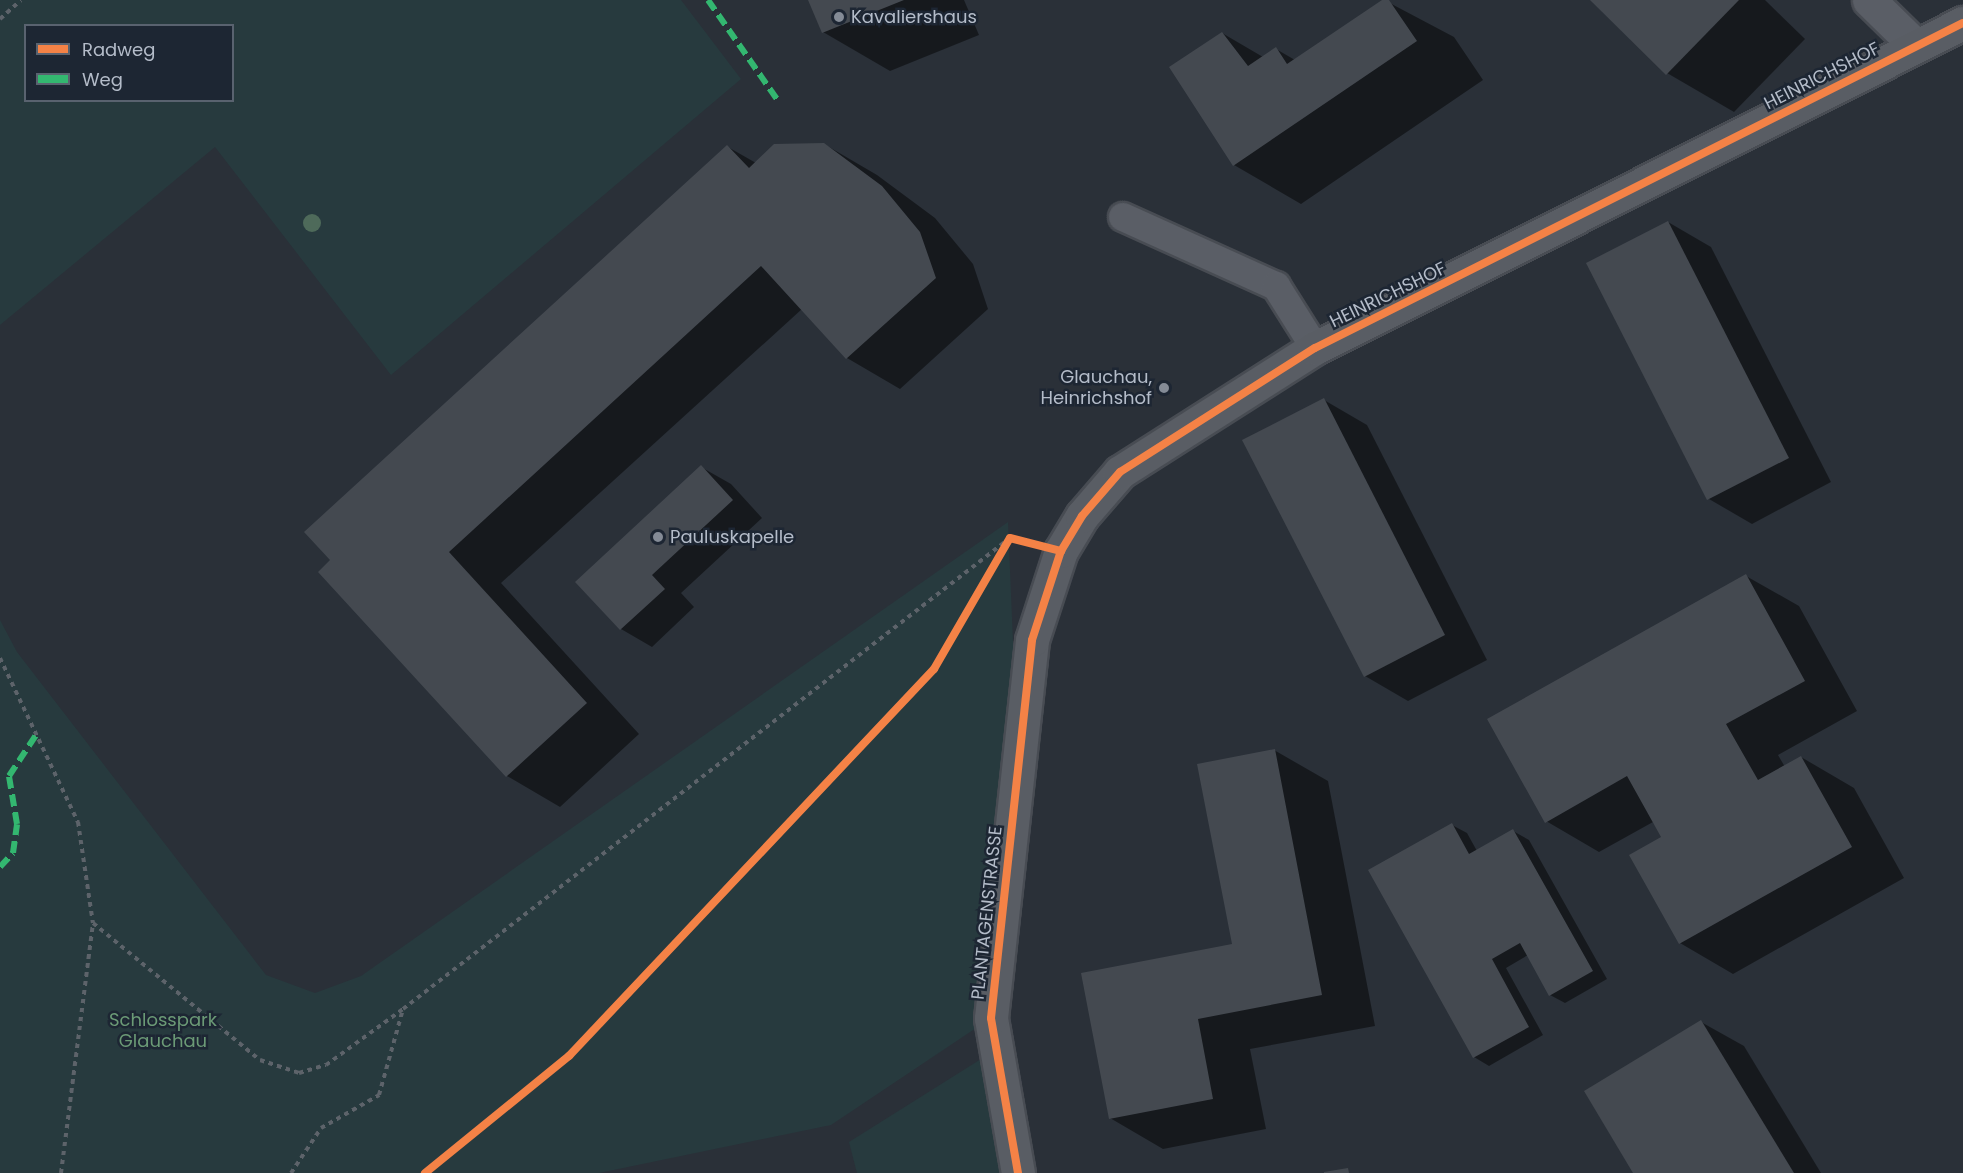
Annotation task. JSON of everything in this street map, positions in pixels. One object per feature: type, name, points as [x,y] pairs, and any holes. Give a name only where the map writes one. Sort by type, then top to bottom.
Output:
[{"type":"street","points":[[1869,0],[1915,45]]},
{"type":"street","name":"HEINRICHSHOF","points":[[1018,762],[1032,640],[1061,551],[1082,516],[1120,472],[1315,348],[1915,45],[1963,23]]},
{"type":"street","name":"PLANTAGENSTRASSE","points":[[1018,762],[991,1018],[1018,1173]]},
{"type":"lane","points":[[1123,217],[1276,286],[1315,348]]},
{"type":"path","points":[[0,19],[21,0]]},
{"type":"path","points":[[93,923],[260,1060],[299,1073],[326,1065],[403,1009],[1010,538]]},
{"type":"path","points":[[0,658],[78,822],[93,923],[61,1173]]},
{"type":"path","points":[[291,1173],[321,1128],[379,1095],[403,1009]]},
{"type":"green space","points":[[0,0],[681,0],[741,79],[391,375],[215,147],[0,325]]},
{"type":"green space","name":"Schlosspark Glauchau","points":[[1008,522],[1018,762],[991,1018],[831,1125],[599,1173],[0,1173],[0,620],[17,652],[266,975],[315,993],[361,976]]},
{"type":"green space","points":[[997,1049],[1013,1173],[857,1173],[849,1142]]},
{"type":"building","name":"Kavaliershaus","points":[[808,0],[904,0],[822,33]]},
{"type":"building","points":[[1382,0],[1389,0],[1417,41],[1233,166],[1169,67],[1222,32],[1248,66],[1276,47],[1287,64]]},
{"type":"building","points":[[1590,0],[1739,0],[1666,75]]},
{"type":"building","points":[[824,143],[882,186],[920,232],[936,278],[846,359],[761,266],[449,552],[587,703],[506,777],[318,572],[330,560],[304,532],[727,145],[749,168],[774,144]]},
{"type":"building","points":[[1668,221],[1789,458],[1707,500],[1586,263]]},
{"type":"building","points":[[1324,398],[1445,635],[1364,677],[1242,440]]},
{"type":"building","name":"Pauluskapelle","points":[[701,465],[733,500],[652,575],[665,589],[620,630],[575,582]]},
{"type":"building","points":[[1746,574],[1805,681],[1726,724],[1758,780],[1801,756],[1852,847],[1679,944],[1629,855],[1661,837],[1627,776],[1545,823],[1487,719]]},
{"type":"building","points":[[1275,749],[1322,995],[1198,1019],[1213,1099],[1109,1119],[1081,973],[1232,944],[1197,764]]},
{"type":"building","points":[[1452,823],[1469,854],[1513,829],[1593,971],[1549,996],[1520,943],[1492,959],[1529,1027],[1473,1058],[1368,870]]},
{"type":"building","points":[[1701,1020],[1794,1173],[1633,1173],[1584,1091]]},
{"type":"building","points":[[1348,1168],[1349,1173],[1324,1173],[1324,1172]]},
{"type":"marked path","points":[[708,0],[779,102]]},
{"type":"marked path","points":[[0,867],[13,853],[17,824],[9,776],[38,732]]},
{"type":"cycle path","points":[[1018,1173],[991,1018],[1032,640],[1061,551],[1082,516],[1120,472],[1315,348],[1963,23]]},
{"type":"cycle path","points":[[425,1173],[569,1056],[934,669],[1010,538],[1061,551]]},
{"type":"place","name":"Kavaliershaus","points":[[839,17]]},
{"type":"place","name":"Glauchau, Heinrichshof","points":[[1164,388]]},
{"type":"place","name":"Pauluskapelle","points":[[658,537]]}]
